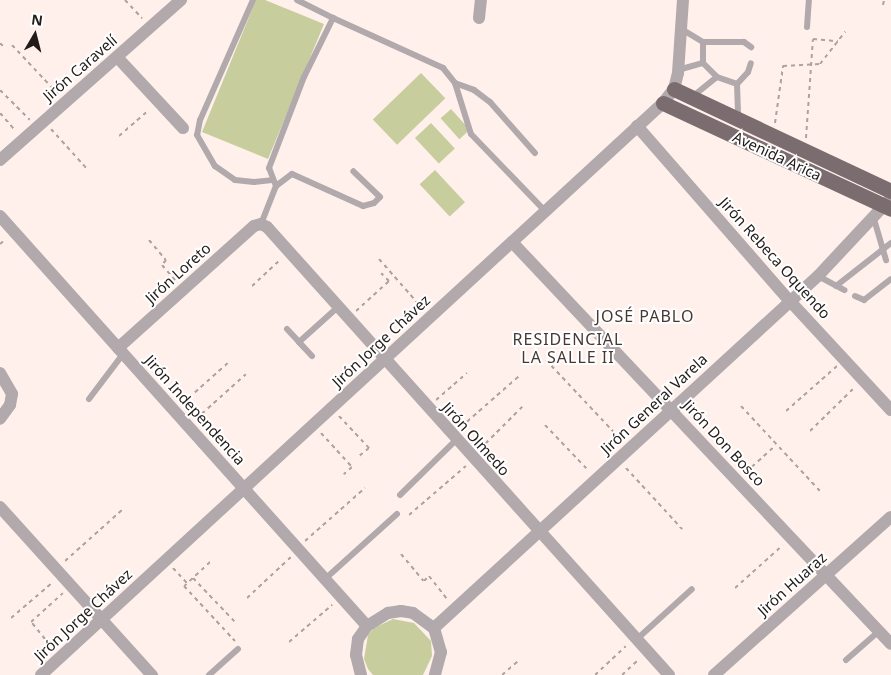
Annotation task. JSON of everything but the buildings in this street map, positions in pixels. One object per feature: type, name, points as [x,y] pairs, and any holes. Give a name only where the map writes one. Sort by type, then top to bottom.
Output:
[{"type":"main road","name":"Avenida Arica","points":[[674,88],[891,191]]},
{"type":"main road","name":"Avenida Arica","points":[[663,103],[889,205]]},
{"type":"street","name":"Jirón Caravelí","points":[[0,160],[181,0]]},
{"type":"street","points":[[479,18],[481,0]]},
{"type":"street","name":"Jirón Jorge Chávez","points":[[42,675],[663,103],[674,88],[678,70],[682,0]]},
{"type":"street","points":[[117,57],[183,128]]},
{"type":"street","name":"Jirón Rebeca Oquendo","points":[[637,126],[790,300],[890,408]]},
{"type":"street","name":"Jirón General Varela","points":[[434,628],[818,276],[889,205]]},
{"type":"street","name":"Jirón Independencia","points":[[0,216],[366,626]]},
{"type":"street","name":"Jirón Olmedo","points":[[260,224],[290,252],[472,459],[670,675]]},
{"type":"street","name":"Jirón Loreto","points":[[121,351],[184,289],[254,226],[260,224]]},
{"type":"street","name":"Jirón Don Bosco","points":[[512,242],[891,644]]},
{"type":"street","points":[[0,373],[12,394],[10,405],[0,419]]},
{"type":"street","points":[[0,507],[152,675]]},
{"type":"street","name":"Jirón Huaraz","points":[[714,675],[891,517]]},
{"type":"street","points":[[361,675],[356,655],[358,640],[366,626],[382,615],[401,611],[419,616],[434,628],[441,652],[435,675]]},
{"type":"lane","points":[[253,0],[200,120],[196,135],[215,166],[235,180],[274,183],[292,174],[363,206],[374,203],[380,196],[352,171]]},
{"type":"lane","points":[[297,0],[443,68],[455,83],[470,134],[545,212]]},
{"type":"lane","points":[[807,27],[809,0]]},
{"type":"lane","points":[[260,224],[274,183],[269,168],[304,77],[333,18]]},
{"type":"lane","points":[[681,29],[703,42],[744,42],[751,47]]},
{"type":"lane","points":[[703,42],[703,63],[716,77],[737,84]]},
{"type":"lane","points":[[678,70],[703,63]]},
{"type":"lane","points":[[738,119],[737,84],[748,72],[751,63]]},
{"type":"lane","points":[[692,97],[716,77]]},
{"type":"lane","points":[[455,83],[474,90],[490,102],[535,152]]},
{"type":"lane","points":[[874,219],[886,260]]},
{"type":"lane","points":[[836,286],[882,248],[891,243]]},
{"type":"lane","points":[[818,276],[844,290]]},
{"type":"lane","points":[[855,296],[864,300],[891,276]]},
{"type":"lane","points":[[299,342],[338,308]]},
{"type":"lane","points":[[287,329],[312,356]]},
{"type":"lane","points":[[89,399],[121,351]]},
{"type":"lane","points":[[400,495],[454,438]]},
{"type":"lane","points":[[325,579],[397,514]]},
{"type":"lane","points":[[636,638],[692,589]]},
{"type":"lane","points":[[846,660],[879,631]]},
{"type":"lane","points":[[209,675],[238,647]]},
{"type":"path","points":[[125,0],[150,27]]},
{"type":"path","points":[[884,0],[884,6]]},
{"type":"path","points":[[774,135],[783,66],[811,66],[820,64],[845,32]]},
{"type":"path","points":[[805,150],[813,39],[838,41]]},
{"type":"path","points":[[0,43],[4,47]]},
{"type":"path","points":[[12,45],[66,102]]},
{"type":"path","points":[[0,90],[40,124],[88,170]]},
{"type":"path","points":[[119,136],[158,102]]},
{"type":"path","points":[[0,113],[23,140]]},
{"type":"path","points":[[149,240],[166,260],[162,265],[184,289]]},
{"type":"path","points":[[252,286],[290,252]]},
{"type":"path","points":[[379,259],[430,317]]},
{"type":"path","points":[[347,319],[389,281],[381,274]]},
{"type":"path","points":[[546,360],[629,449]]},
{"type":"path","points":[[786,411],[844,360]]},
{"type":"path","points":[[175,411],[230,361]]},
{"type":"path","points":[[427,408],[467,373]]},
{"type":"path","points":[[188,426],[246,374]]},
{"type":"path","points":[[454,438],[519,376]]},
{"type":"path","points":[[810,431],[863,380]]},
{"type":"path","points":[[410,515],[472,459],[524,405]]},
{"type":"path","points":[[741,406],[820,491]]},
{"type":"path","points":[[332,408],[368,448],[358,457]]},
{"type":"path","points":[[545,424],[597,480]]},
{"type":"path","points":[[314,425],[352,467],[344,474]]},
{"type":"path","points":[[737,480],[776,444]]},
{"type":"path","points":[[618,460],[682,529]]},
{"type":"path","points":[[247,598],[365,488]]},
{"type":"path","points":[[11,618],[122,509]]},
{"type":"path","points":[[735,588],[791,538]]},
{"type":"path","points":[[401,554],[424,580],[429,576],[456,608]]},
{"type":"path","points":[[166,560],[187,583]]},
{"type":"path","points":[[210,562],[184,586],[238,647]]},
{"type":"path","points":[[194,578],[235,622]]},
{"type":"path","points":[[45,639],[32,622],[71,586]]},
{"type":"path","points":[[289,642],[341,597]]},
{"type":"path","points":[[595,675],[636,638]]},
{"type":"path","points":[[622,675],[647,651]]},
{"type":"path","points":[[502,675],[518,661]]},
{"type":"green space","points":[[256,0],[265,0],[324,24],[268,159],[202,132]]},
{"type":"green space","points":[[421,73],[445,98],[397,145],[373,120]]},
{"type":"green space","points":[[451,109],[470,130],[459,139],[441,118]]},
{"type":"green space","points":[[431,123],[455,149],[439,164],[415,138]]},
{"type":"green space","points":[[435,170],[465,202],[450,217],[420,184]]},
{"type":"green space","points":[[393,619],[414,623],[431,641],[432,656],[423,675],[373,675],[368,669],[364,659],[368,635],[374,628]]},
{"type":"district","name":"JOSÉ PABLO","points":[[645,316]]},
{"type":"district","name":"RESIDENCIAL LA SALLE II","points":[[568,348]]}]
